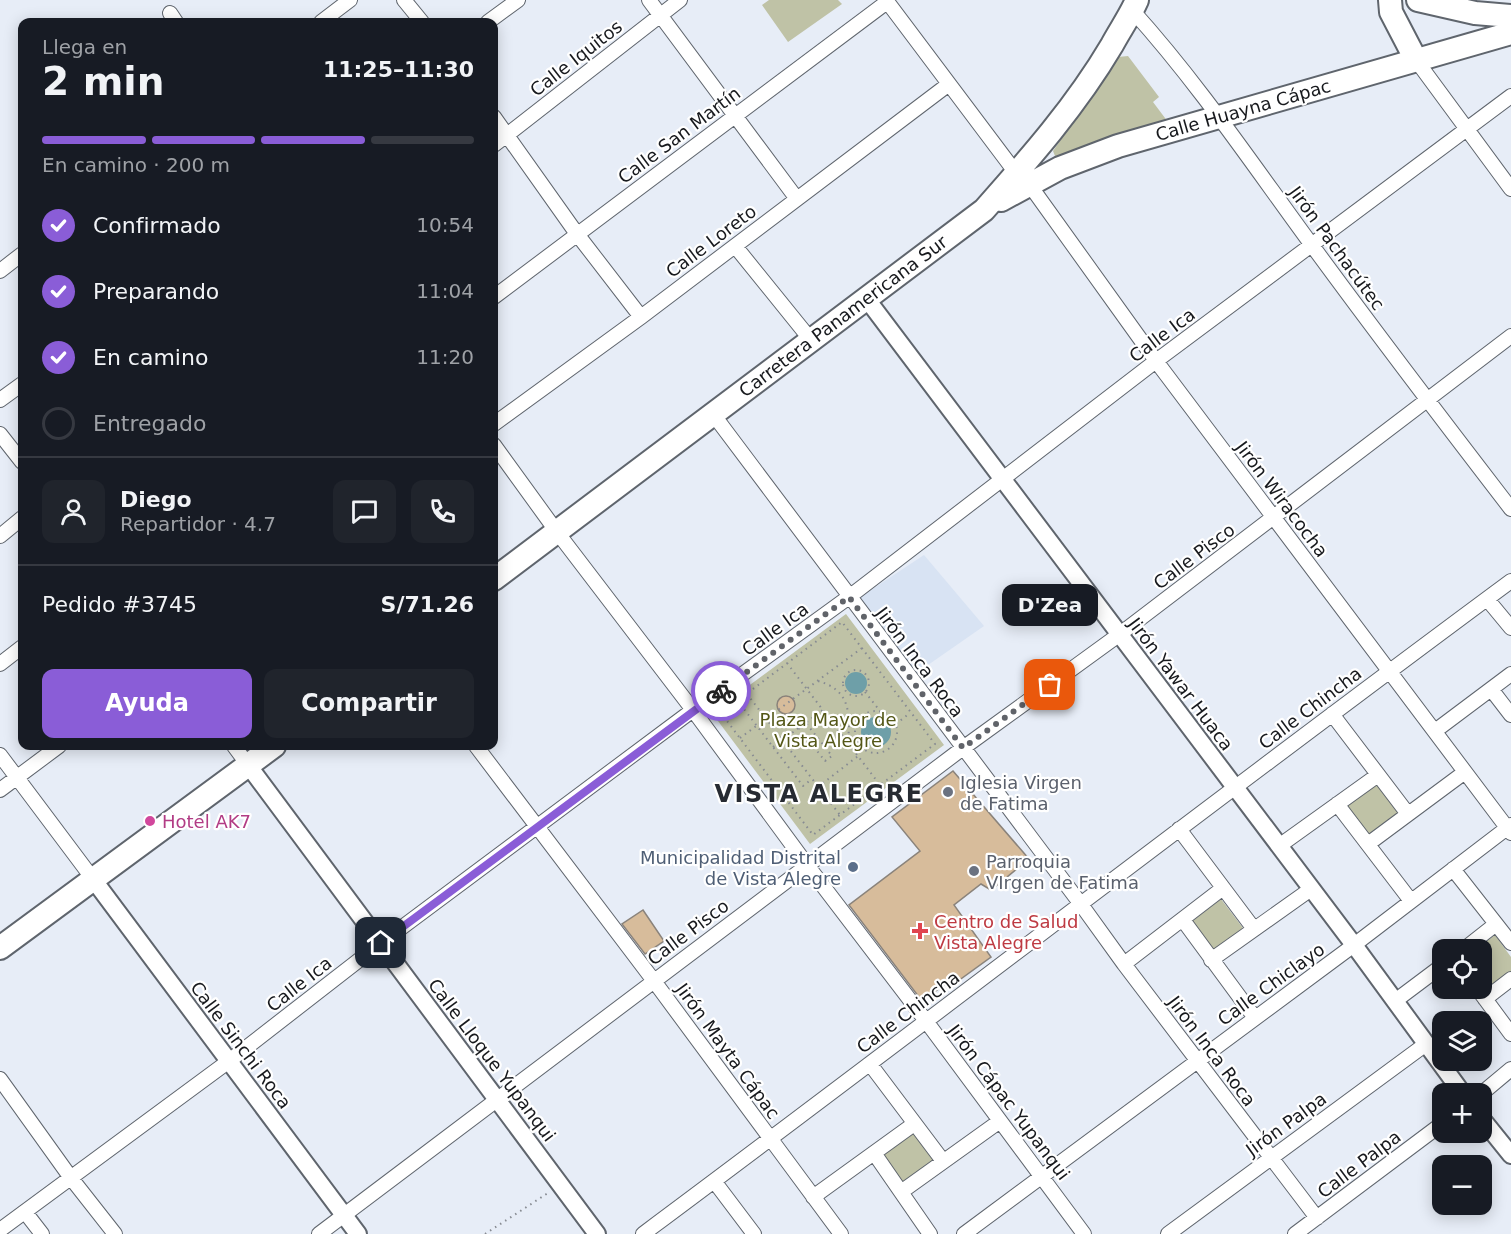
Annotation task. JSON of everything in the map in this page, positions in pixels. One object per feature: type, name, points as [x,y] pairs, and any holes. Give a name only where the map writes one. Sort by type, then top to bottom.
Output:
[{"type":"highway","points":[[1390,0],[1390,12],[1416,60]]},
{"type":"highway","points":[[1418,0],[1475,13],[1511,16]]},
{"type":"highway","points":[[1023,178],[1081,94],[1134,5]]},
{"type":"highway","name":"Calle Huayna Cápac","points":[[984,210],[1023,178],[1060,168],[1118,146],[1511,33]]},
{"type":"highway","name":"Carretera Panamericana Sur","points":[[498,576],[984,210]]},
{"type":"highway","points":[[0,948],[269,750]]},
{"type":"street","points":[[326,18],[350,0]]},
{"type":"street","points":[[404,0],[419,18]]},
{"type":"street","points":[[493,18],[518,0]]},
{"type":"street","points":[[649,0],[797,200]]},
{"type":"street","name":"Calle Iquitos","points":[[498,142],[680,0]]},
{"type":"street","name":"Jirón Wiracocha","points":[[886,1],[1023,178],[1273,519],[1510,829]]},
{"type":"street","name":"Calle San Martín","points":[[498,294],[886,1]]},
{"type":"street","name":"Jirón Pachacútec","points":[[1134,5],[1426,399],[1511,509]]},
{"type":"street","points":[[1416,60],[1511,189]]},
{"type":"street","name":"Calle Loreto","points":[[498,421],[641,317],[949,84]]},
{"type":"street","name":"Calle Ica","points":[[0,1230],[229,1061],[381,943],[538,828],[693,710],[849,597],[1156,361],[1511,96]]},
{"type":"street","points":[[498,123],[577,234],[641,317]]},
{"type":"street","points":[[735,246],[811,340]]},
{"type":"street","points":[[0,271],[18,257]]},
{"type":"street","name":"Jirón Yawar Huaca","points":[[866,298],[1354,945],[1454,1083]]},
{"type":"street","name":"Calle Pisco","points":[[319,1234],[963,748],[1273,519],[1426,399],[1511,336]]},
{"type":"street","points":[[0,400],[18,387]]},
{"type":"street","name":"Jirón Inca Roca","points":[[713,414],[1317,1218]]},
{"type":"street","points":[[0,434],[18,457]]},
{"type":"street","name":"Jirón Cápac Yupanqui","points":[[498,451],[1084,1234]]},
{"type":"street","points":[[0,536],[18,521]]},
{"type":"street","name":"Calle Chincha","points":[[643,1234],[1234,787],[1511,581]]},
{"type":"street","points":[[1488,599],[1511,628]]},
{"type":"street","points":[[0,664],[18,650]]},
{"type":"street","points":[[1435,731],[1511,674]]},
{"type":"street","points":[[1491,689],[1511,715]]},
{"type":"street","points":[[1332,714],[1408,814]]},
{"type":"street","points":[[0,790],[53,750]]},
{"type":"street","points":[[237,750],[248,765]]},
{"type":"street","name":"Jirón Mayta Cápac","points":[[479,750],[841,1234]]},
{"type":"street","points":[[0,755],[93,879]]},
{"type":"street","name":"Calle Lloque Yupanqui","points":[[248,765],[597,1234]]},
{"type":"street","points":[[1368,844],[1466,772]]},
{"type":"street","points":[[1279,846],[1378,775]]},
{"type":"street","points":[[1337,804],[1411,901]]},
{"type":"street","points":[[1179,829],[1254,929]]},
{"type":"street","name":"Calle Chiclayo","points":[[964,1234],[1510,829]]},
{"type":"street","points":[[1454,869],[1511,943]]},
{"type":"street","name":"Calle Sinchi Roca","points":[[93,879],[358,1234]]},
{"type":"street","points":[[1124,964],[1223,888]]},
{"type":"street","points":[[1211,960],[1311,889]]},
{"type":"street","points":[[1183,920],[1255,1018]]},
{"type":"street","points":[[1477,939],[1496,924]]},
{"type":"street","points":[[1395,1001],[1432,973]]},
{"type":"street","points":[[1492,988],[1511,979]]},
{"type":"street","points":[[1485,999],[1511,1034]]},
{"type":"street","name":"Jirón Palpa","points":[[1168,1234],[1426,1044]]},
{"type":"street","points":[[870,1064],[943,1161]]},
{"type":"street","points":[[1492,1085],[1511,1070]]},
{"type":"street","points":[[0,1079],[71,1178],[116,1234]]},
{"type":"street","points":[[901,1192],[1000,1121]]},
{"type":"street","points":[[813,1197],[914,1124]]},
{"type":"street","name":"Calle Palpa","points":[[1295,1234],[1432,1131]]},
{"type":"street","points":[[1492,1131],[1511,1155]]},
{"type":"street","points":[[874,1153],[930,1234]]},
{"type":"street","points":[[714,1181],[754,1234]]},
{"type":"street","points":[[25,1212],[42,1234]]},
{"type":"street","points":[[0,1230],[3,1234]]},
{"type":"path","points":[[842,622],[935,744],[813,835],[721,713],[787,663],[842,622]]},
{"type":"path","points":[[740,738],[862,648]]},
{"type":"path","points":[[787,663],[880,785]]},
{"type":"path","points":[[852,670],[862,672],[868,680],[869,685],[859,696],[849,694],[844,688],[842,681],[844,676],[852,670]]},
{"type":"path","points":[[818,681],[833,687],[848,707],[848,744]]},
{"type":"path","points":[[839,693],[844,688]]},
{"type":"path","points":[[865,692],[881,712],[896,724],[897,737],[894,743],[884,752],[871,752],[860,746],[855,734],[856,727],[868,713],[881,712]]},
{"type":"path","points":[[746,693],[840,815]]},
{"type":"path","points":[[737,700],[802,786],[812,779]]},
{"type":"path","points":[[773,747],[823,710]]},
{"type":"path","points":[[896,724],[911,713]]},
{"type":"path","points":[[799,728],[825,761],[832,756],[806,723]]},
{"type":"path","points":[[849,726],[856,727]]},
{"type":"path","points":[[853,751],[860,746]]},
{"type":"path","points":[[818,787],[858,756]]},
{"type":"path","points":[[485,1234],[561,1185]]},
{"type":"shaded area","points":[[924,555],[984,626],[915,674],[859,598]]},
{"type":"green space","points":[[769,0],[838,0],[842,4],[788,42],[762,5]]},
{"type":"green space","points":[[1128,56],[1159,97],[1153,102],[1168,122],[1055,156],[1053,151],[1118,57]]},
{"type":"green space","name":"Plaza Mayor de Vista Alegre","points":[[846,614],[944,745],[810,844],[712,713]]},
{"type":"green space","points":[[1377,781],[1401,813],[1367,836],[1344,806]]},
{"type":"green space","points":[[1221,899],[1243,928],[1213,951],[1191,922]]},
{"type":"green space","points":[[1495,935],[1511,957],[1511,973],[1492,987],[1492,939],[1490,939]]},
{"type":"green space","points":[[913,1130],[934,1160],[903,1183],[881,1153]]},
{"type":"water","points":[[856,672],[866,679],[867,683],[860,693],[856,694],[846,687],[845,683],[852,673]]},
{"type":"water","points":[[876,717],[887,721],[891,732],[887,743],[876,747],[865,743],[861,732],[865,721]]},
{"type":"building","points":[[782,696],[790,696],[795,701],[793,712],[782,714],[777,709],[777,701]]},
{"type":"building","points":[[953,771],[1029,859],[991,890],[981,884],[954,905],[991,957],[958,981],[955,977],[922,1001],[849,905],[920,851],[892,817]]},
{"type":"building","points":[[643,910],[664,941],[645,954],[622,924]]},
{"type":"way so far","points":[[721,691],[849,597],[963,748],[1050,685]]},
{"type":"place","name":"D'Zea","points":[[1050,685]]},
{"type":"place","name":"Iglesia Virgen de Fatima","points":[[948,792]]},
{"type":"place","name":"Hotel AK7","points":[[150,821]]},
{"type":"place","name":"Municipalidad Distrital de Vista Alegre","points":[[853,867]]},
{"type":"place","name":"Parroquia VIrgen de Fatima","points":[[974,871]]},
{"type":"place","name":"Centro de Salud Vista Alegre","points":[[920,931]]},
{"type":"district","name":"VISTA ALEGRE","points":[[819,794]]},
{"type":"route","points":[[381,943],[721,691]]}]
